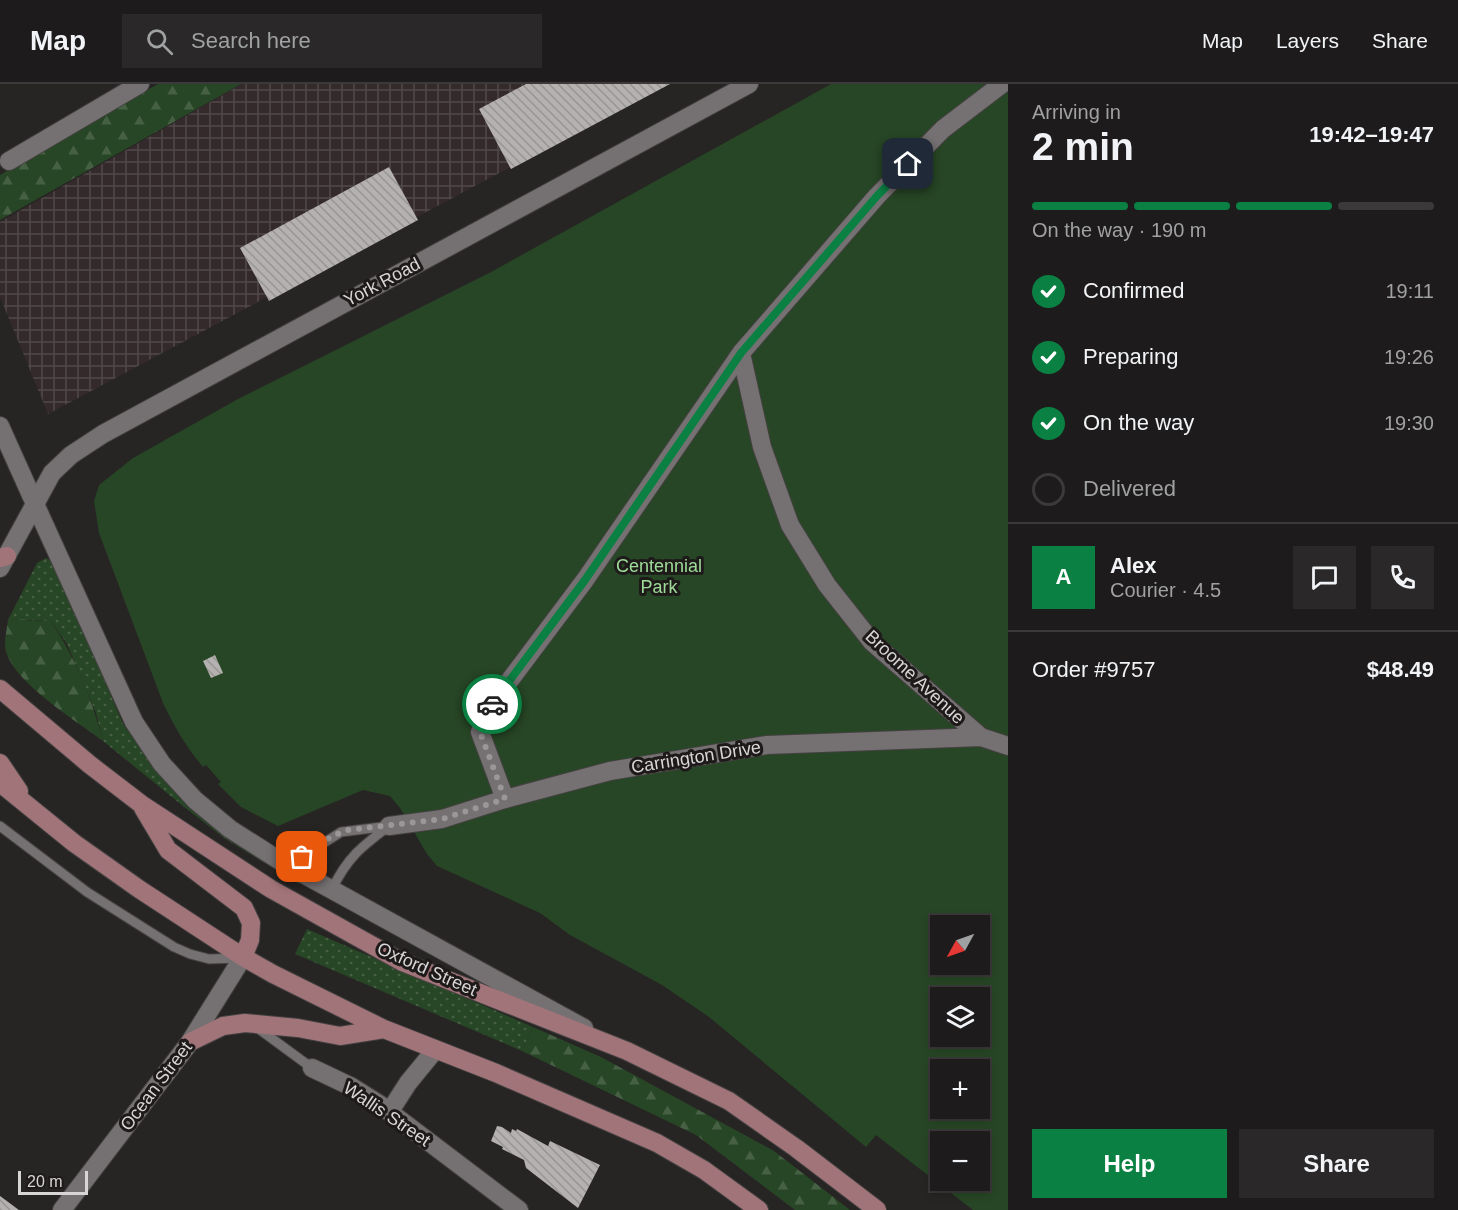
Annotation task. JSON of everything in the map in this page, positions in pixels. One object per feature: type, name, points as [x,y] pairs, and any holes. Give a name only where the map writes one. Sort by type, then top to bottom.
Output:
[{"type":"main road","name":"Oxford Street","points":[[0,689],[88,764],[141,804],[271,890],[402,962],[627,1051],[729,1101],[796,1148],[877,1210]]},
{"type":"main road","points":[[0,763],[29,808]]},
{"type":"main road","points":[[0,783],[74,843],[243,957],[284,980],[384,1029],[496,1073],[657,1143],[704,1170],[759,1210]]},
{"type":"main road","points":[[141,804],[168,850],[244,908],[251,923],[250,940],[243,957]]},
{"type":"main road","points":[[190,1042],[223,1026],[251,1023],[298,1028],[340,1036],[384,1029]]},
{"type":"street","points":[[9,161],[140,84]]},
{"type":"street","name":"York Road","points":[[35,504],[54,470],[71,455],[103,434],[749,84]]},
{"type":"street","points":[[505,799],[480,732],[486,712],[585,580],[741,353],[885,188],[943,129],[1002,84]]},
{"type":"street","name":"Broome Avenue","points":[[741,353],[762,447],[790,525],[827,585],[872,642],[981,737]]},
{"type":"street","points":[[0,426],[128,711],[153,752],[172,776],[214,817],[285,864],[627,1051]]},
{"type":"street","points":[[2,561],[35,504]]},
{"type":"street","name":"Carrington Drive","points":[[389,826],[442,819],[505,799],[610,771],[767,745],[981,737],[1008,746]]},
{"type":"street","name":"Ocean Street","points":[[62,1210],[190,1042],[243,957]]},
{"type":"street","points":[[390,1111],[408,1083],[435,1050]]},
{"type":"street","name":"Wallis Street","points":[[312,1068],[367,1096],[390,1111],[519,1210]]},
{"type":"lane","points":[[0,826],[87,892],[174,947],[209,959],[243,957]]},
{"type":"lane","name":"Carrington Drive","points":[[285,864],[302,857],[341,832],[389,826]]},
{"type":"lane","points":[[332,889],[351,856],[389,826]]},
{"type":"lane","name":"Wallis Street","points":[[251,1023],[312,1068]]},
{"type":"shaded area","points":[[242,84],[666,84],[48,414],[0,297],[0,222]]},
{"type":"green space","points":[[158,84],[241,84],[0,220],[0,175]]},
{"type":"green space","name":"Centennial Park","points":[[831,84],[1008,84],[1008,1210],[973,1210],[948,1191],[990,1191],[990,1131],[930,1131],[930,1177],[876,1135],[866,1147],[709,1017],[662,985],[570,935],[540,913],[437,866],[390,796],[363,790],[278,826],[241,807],[218,784],[221,782],[206,765],[203,767],[191,752],[163,703],[99,533],[94,501],[99,485],[133,458],[238,399],[491,272]]},
{"type":"green space","points":[[46,558],[55,563],[123,724],[150,762],[179,792],[301,880],[299,884],[224,838],[103,741],[96,713],[67,644],[51,621],[8,620],[37,563]]},
{"type":"green space","points":[[8,620],[51,621],[82,679],[103,741],[44,698],[17,671],[8,657],[5,644],[6,635]]},
{"type":"green space","points":[[307,929],[533,1027],[522,1051],[295,954]]},
{"type":"green space","points":[[533,1027],[601,1057],[774,1151],[850,1210],[795,1210],[696,1135],[522,1051]]},
{"type":"building","points":[[526,84],[670,84],[511,169],[479,109]]},
{"type":"building","points":[[389,167],[418,220],[269,301],[240,248]]},
{"type":"building","points":[[215,655],[223,673],[211,678],[203,661]]},
{"type":"building","points":[[497,1126],[511,1133],[512,1129],[516,1131],[517,1129],[548,1146],[550,1141],[600,1165],[578,1208],[526,1168],[524,1160],[491,1141]]},
{"type":"building","points":[[0,1196],[19,1210],[0,1210]]},
{"type":"way so far","points":[[302,857],[341,832],[442,819],[505,799],[480,732],[486,712],[492,704]]},
{"type":"route","points":[[492,704],[585,580],[741,353],[877,196],[908,164]]}]
